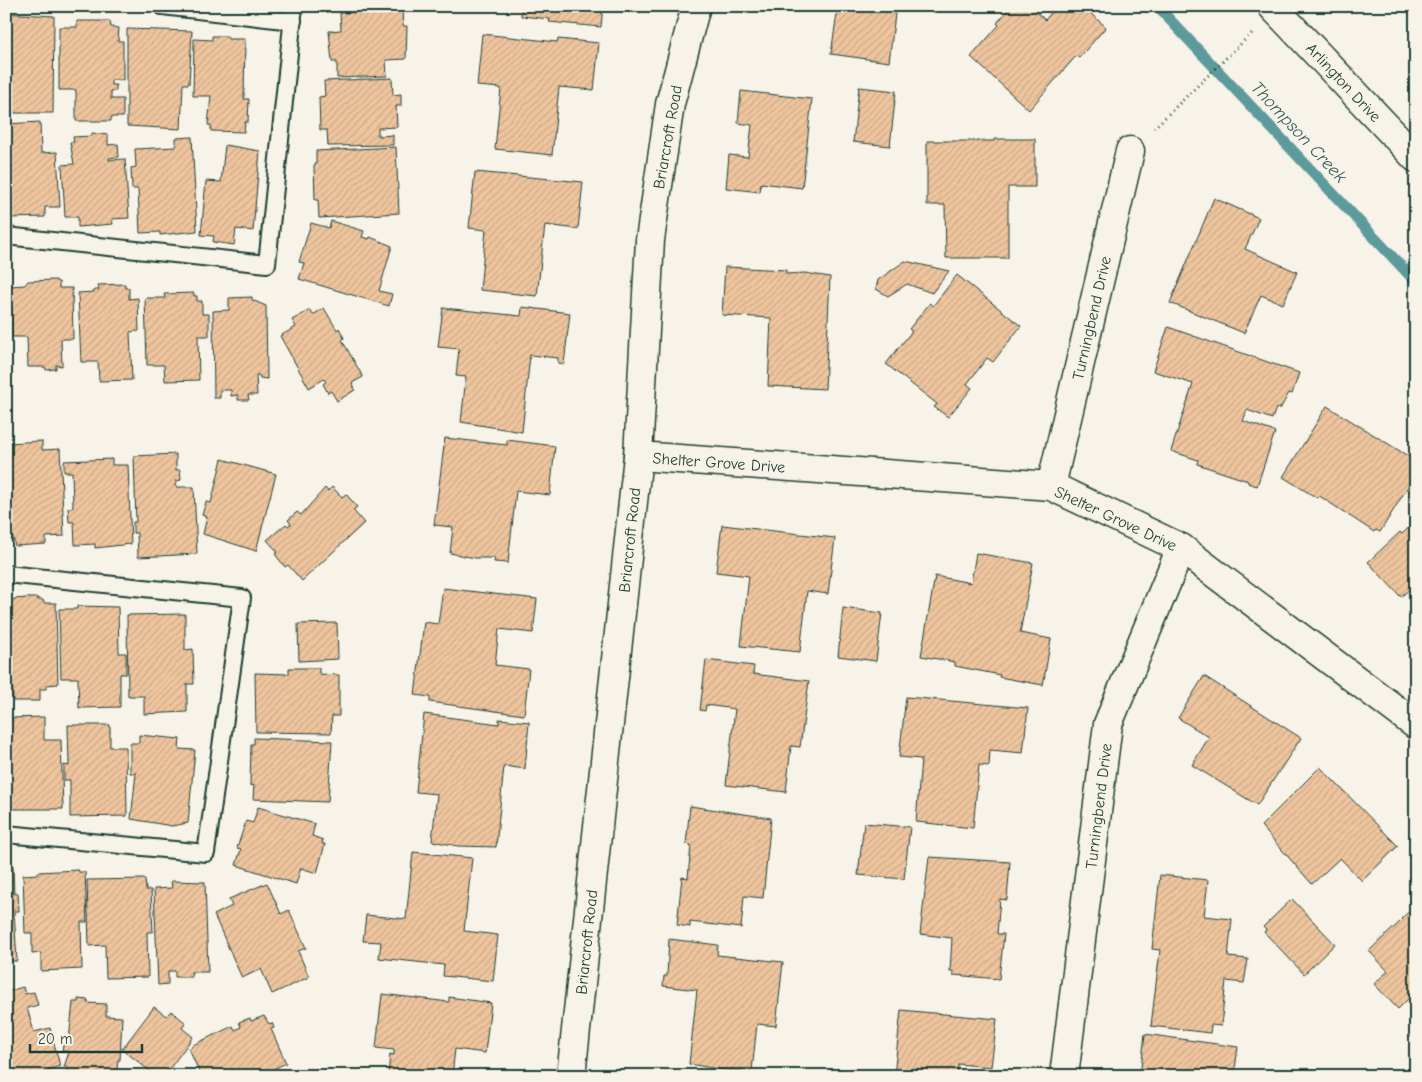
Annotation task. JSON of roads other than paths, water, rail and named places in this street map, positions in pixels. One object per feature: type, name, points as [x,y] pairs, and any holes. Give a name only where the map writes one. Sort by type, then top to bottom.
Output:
[{"type":"street","name":"Briarcroft Road","points":[[572,1076],[638,456],[650,240],[670,104],[696,6]]},
{"type":"street","name":"Arlington Drive","points":[[1272,6],[1416,158]]},
{"type":"street","name":"Turningbend Drive","points":[[1051,486],[1130,151]]},
{"type":"street","name":"Shelter Grove Drive","points":[[638,456],[1051,486],[1181,548],[1416,724]]},
{"type":"street","name":"Turningbend Drive","points":[[1064,1076],[1108,724],[1181,548]]},
{"type":"lane","points":[[6,236],[267,264],[294,13],[162,6]]},
{"type":"lane","points":[[6,574],[242,598],[206,853],[6,834]]},
{"type":"waterway","name":"Thompson Creek","points":[[1157,6],[1416,282]]}]
